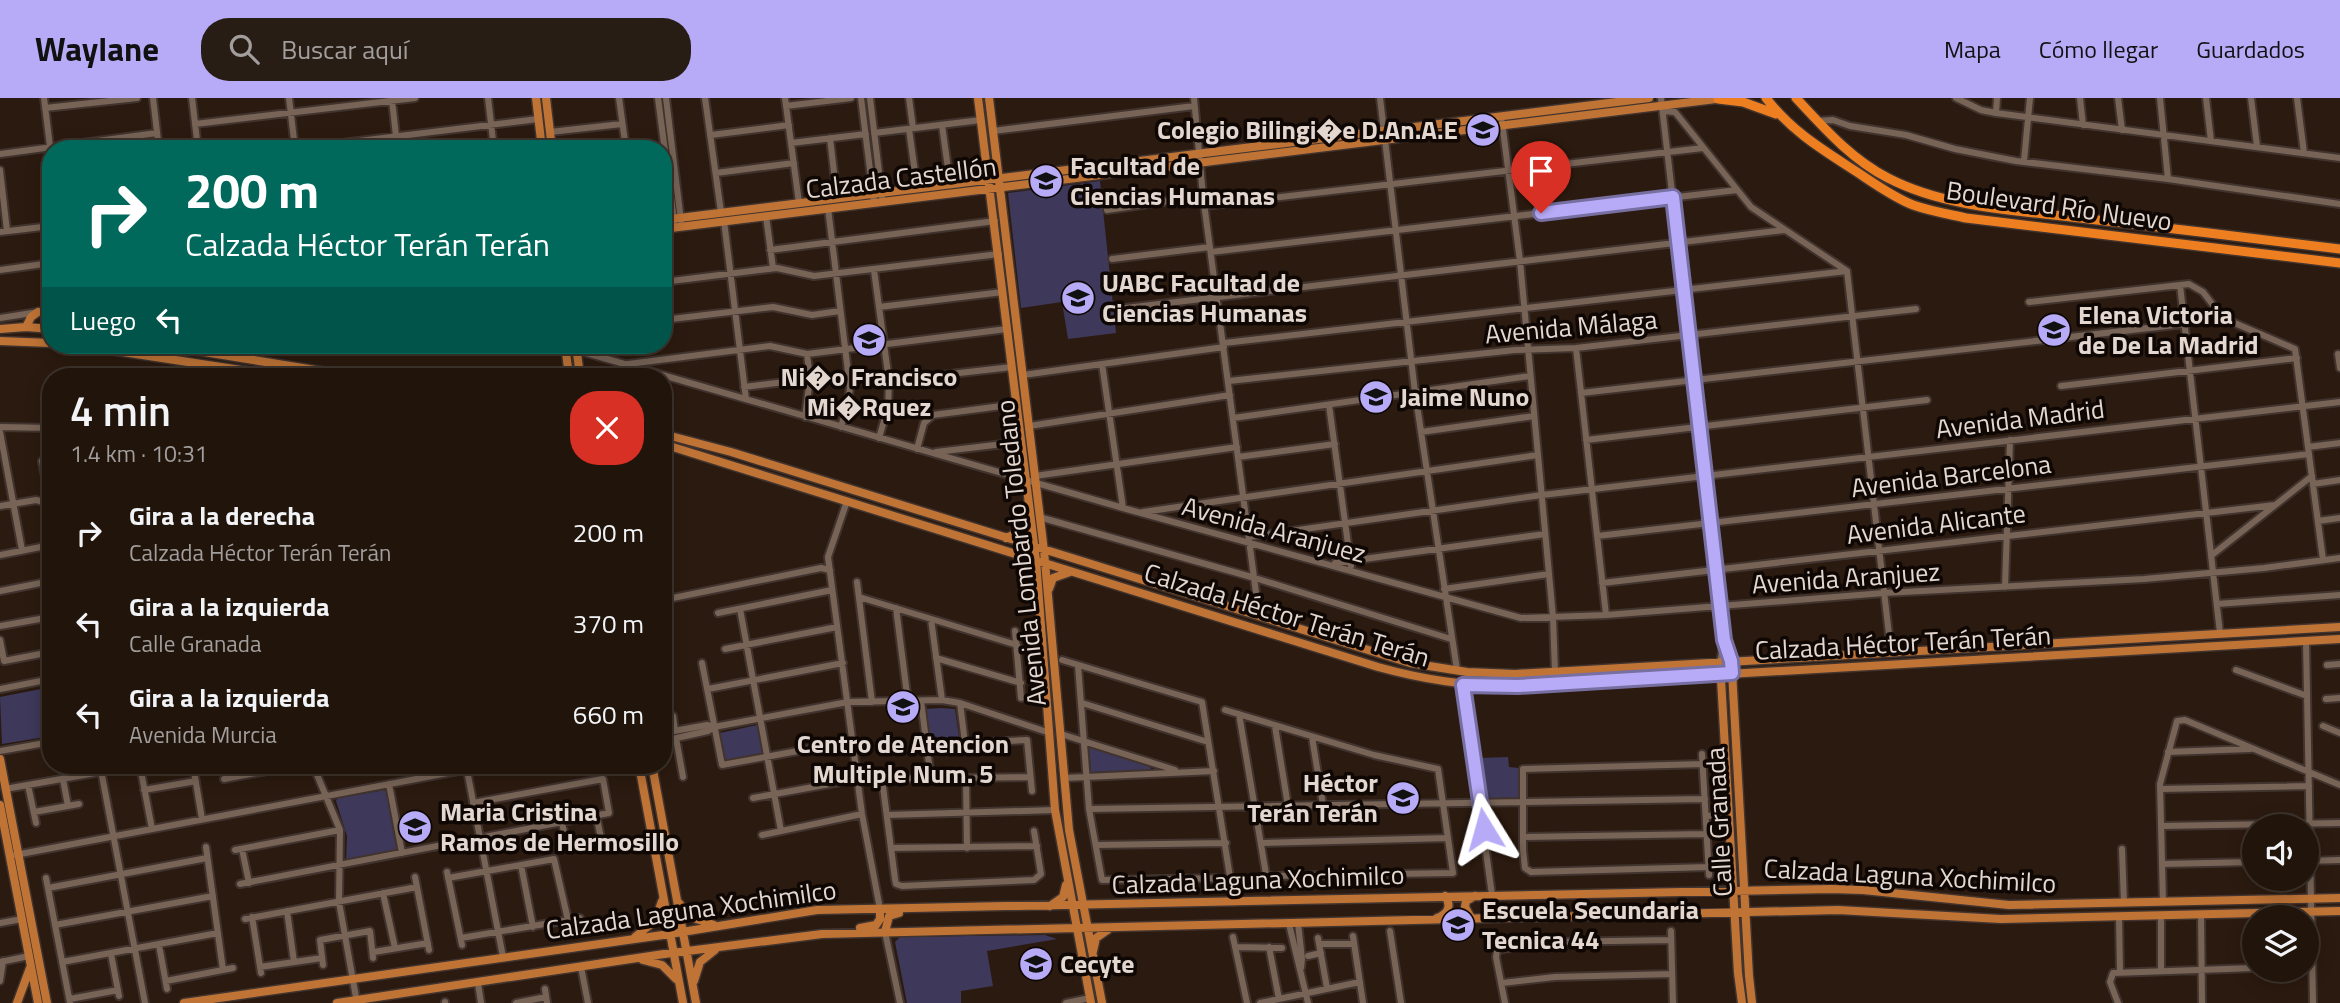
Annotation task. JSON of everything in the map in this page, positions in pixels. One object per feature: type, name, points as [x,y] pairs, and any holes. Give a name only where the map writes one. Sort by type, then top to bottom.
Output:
[{"type":"highway","name":"Boulevard Río Nuevo","points":[[1766,98],[1779,116],[1810,142],[1891,194],[1936,212],[1966,218],[2340,263]]},
{"type":"highway","name":"Boulevard Río Nuevo","points":[[1796,98],[1852,155],[1873,170],[1913,190],[1936,197],[2016,210],[2340,249]]},
{"type":"highway","points":[[1722,99],[1743,102],[1779,116]]},
{"type":"main road","points":[[536,98],[541,140]]},
{"type":"main road","points":[[546,98],[551,140]]},
{"type":"main road","name":"Avenida Lombardo Toledano","points":[[978,98],[1021,442],[1032,480],[1044,551],[1069,830],[1102,1003]]},
{"type":"main road","name":"Avenida Lombardo Toledano","points":[[989,98],[1029,426],[1032,480],[1030,507],[1055,810],[1090,1000]]},
{"type":"main road","name":"Calzada Castellón","points":[[1502,121],[1649,98]]},
{"type":"main road","name":"Calzada Castellón","points":[[672,225],[837,198],[878,197],[1502,121],[1722,99]]},
{"type":"main road","name":"Calzada Castellón","points":[[722,217],[766,216],[828,208],[917,187],[950,183],[989,183]]},
{"type":"main road","name":"Calzada Castellón","points":[[672,222],[678,223]]},
{"type":"main road","points":[[999,254],[1004,276],[1011,279]]},
{"type":"main road","points":[[1003,292],[1009,296],[1016,321]]},
{"type":"main road","points":[[26,327],[31,317],[38,312]]},
{"type":"main road","points":[[0,329],[42,328]]},
{"type":"main road","points":[[0,341],[42,343]]},
{"type":"main road","points":[[1010,350],[1016,372],[1023,375]]},
{"type":"main road","points":[[136,354],[214,368]]},
{"type":"main road","points":[[169,359],[203,358],[212,354],[302,368]]},
{"type":"main road","points":[[246,368],[250,365],[283,365]]},
{"type":"main road","name":"Calzada Héctor Terán Terán","points":[[672,436],[740,455],[1410,663],[1457,670],[1515,674],[2340,627]]},
{"type":"main road","points":[[688,451],[691,446],[696,445],[740,455]]},
{"type":"main road","name":"Calzada Héctor Terán Terán","points":[[672,447],[1378,667],[1419,678],[1463,685],[1518,686],[2340,639]]},
{"type":"main road","points":[[771,477],[828,489],[832,489],[834,484]]},
{"type":"main road","points":[[1006,538],[1016,534],[1025,524],[1030,507]]},
{"type":"main road","points":[[1048,595],[1054,578],[1074,572]]},
{"type":"main road","points":[[2272,643],[2276,635],[2308,633],[2326,627]]},
{"type":"main road","name":"Calle Granada","points":[[1731,661],[1752,1003]]},
{"type":"main road","name":"Calle Granada","points":[[1720,662],[1734,914],[1742,1003]]},
{"type":"main road","points":[[0,759],[22,919],[38,1003]]},
{"type":"main road","points":[[1053,773],[1064,778]]},
{"type":"main road","points":[[641,774],[683,1003]]},
{"type":"main road","points":[[654,774],[696,1003]]},
{"type":"main road","points":[[643,788],[656,837],[660,842],[666,842]]},
{"type":"main road","points":[[0,807],[47,1003]]},
{"type":"main road","points":[[1048,907],[1063,897],[1067,875]]},
{"type":"main road","name":"Calzada Laguna Xochimilco","points":[[184,1003],[670,934],[811,911],[1847,889],[1993,905],[2340,898]]},
{"type":"main road","points":[[675,894],[691,917],[717,926]]},
{"type":"main road","points":[[633,939],[655,921],[663,895]]},
{"type":"main road","points":[[1432,920],[1445,915],[1449,908],[1449,902],[1444,896]]},
{"type":"main road","points":[[1472,920],[1465,907],[1466,901],[1475,896]]},
{"type":"main road","points":[[2141,916],[2141,909],[2145,906],[2179,905],[2190,901]]},
{"type":"main road","points":[[885,932],[887,920],[894,913],[961,908]]},
{"type":"main road","points":[[808,935],[871,927],[878,922],[880,909]]},
{"type":"main road","name":"Calzada Laguna Xochimilco","points":[[337,1003],[808,935],[1849,911],[2001,919],[2242,913]]},
{"type":"main road","name":"Calzada Laguna Xochimilco","points":[[2319,912],[2340,911]]},
{"type":"main road","points":[[1092,954],[1100,933],[1115,926]]},
{"type":"main road","points":[[693,988],[700,962],[721,947]]},
{"type":"main road","points":[[634,958],[662,965],[679,982]]},
{"type":"main road","points":[[18,1003],[30,961]]},
{"type":"street","points":[[44,98],[49,140]]},
{"type":"street","points":[[45,108],[137,98]]},
{"type":"street","points":[[153,98],[158,140]]},
{"type":"street","points":[[192,98],[197,140]]},
{"type":"street","points":[[289,98],[293,140]]},
{"type":"street","points":[[195,124],[415,98]]},
{"type":"street","points":[[488,98],[493,140]]},
{"type":"street","points":[[619,98],[625,140]]},
{"type":"street","points":[[658,98],[667,138]]},
{"type":"street","points":[[667,138],[666,99],[677,98]]},
{"type":"street","points":[[705,98],[746,399]]},
{"type":"street","points":[[785,98],[799,203]]},
{"type":"street","points":[[786,106],[851,98]]},
{"type":"street","points":[[861,98],[878,197]]},
{"type":"street","points":[[870,98],[878,197]]},
{"type":"street","points":[[909,98],[917,187]]},
{"type":"street","points":[[1194,98],[1204,206],[1259,615]]},
{"type":"street","points":[[1380,98],[1415,392],[1457,670]]},
{"type":"street","points":[[1956,98],[1981,110],[1996,113],[2340,158]]},
{"type":"street","points":[[1996,113],[1997,98]]},
{"type":"street","points":[[2024,161],[2029,98]]},
{"type":"street","points":[[2080,98],[2083,125]]},
{"type":"street","points":[[2118,98],[2122,130]]},
{"type":"street","points":[[2160,98],[2168,179]]},
{"type":"street","points":[[2206,98],[2211,141]]},
{"type":"street","points":[[2251,98],[2257,146]]},
{"type":"street","points":[[2297,98],[2304,153]]},
{"type":"street","points":[[392,99],[396,136]]},
{"type":"street","points":[[1662,104],[1675,112],[1755,211],[1847,271],[1891,652]]},
{"type":"street","name":"Calle Granada","points":[[1662,104],[1724,640],[1731,661]]},
{"type":"street","points":[[993,131],[1194,106]]},
{"type":"street","points":[[368,140],[538,119]]},
{"type":"street","points":[[874,132],[981,120]]},
{"type":"street","points":[[1817,121],[1833,120],[1850,126],[1906,135],[1955,149],[2024,161],[2340,204]]},
{"type":"street","points":[[1502,121],[1520,261],[1553,617],[1555,672]]},
{"type":"street","points":[[550,132],[622,124]]},
{"type":"street","points":[[710,135],[789,125]]},
{"type":"street","points":[[942,125],[950,183]]},
{"type":"street","points":[[118,140],[157,133]]},
{"type":"street","points":[[791,142],[866,134]]},
{"type":"street","points":[[830,138],[837,198]]},
{"type":"street","points":[[1204,206],[1703,148]]},
{"type":"street","points":[[0,154],[42,152]]},
{"type":"street","points":[[716,173],[794,163]]},
{"type":"street","points":[[0,170],[4,232],[42,227]]},
{"type":"street","points":[[672,177],[678,223]]},
{"type":"street","points":[[1112,259],[1737,190]]},
{"type":"street","points":[[672,193],[678,223]]},
{"type":"street","points":[[1107,210],[1203,196]]},
{"type":"street","points":[[828,208],[850,396],[841,427]]},
{"type":"street","points":[[766,216],[773,268]]},
{"type":"street","points":[[770,250],[995,221]]},
{"type":"street","points":[[1117,309],[1785,230]]},
{"type":"street","points":[[672,281],[773,268],[811,276],[836,274],[999,254]]},
{"type":"street","points":[[0,270],[42,264]]},
{"type":"street","points":[[874,270],[889,381],[888,407],[879,438]]},
{"type":"street","points":[[1023,375],[1406,321],[1847,271]]},
{"type":"street","points":[[2029,302],[2189,284],[2197,287],[2223,318],[2293,347],[2304,406],[2323,560]]},
{"type":"street","points":[[2180,285],[2220,633]]},
{"type":"street","points":[[879,306],[1003,292]]},
{"type":"street","points":[[672,319],[773,307],[813,315],[840,311]]},
{"type":"street","name":"Avenida Málaga","points":[[1229,381],[1411,361],[1576,348],[1916,309]]},
{"type":"street","points":[[0,318],[42,311]]},
{"type":"street","points":[[1581,393],[2184,324]]},
{"type":"street","points":[[623,365],[775,346],[807,354],[1007,329]]},
{"type":"street","points":[[1576,348],[1606,615]]},
{"type":"street","name":"Avenida Aranjuez","points":[[593,354],[634,368]]},
{"type":"street","points":[[805,417],[810,379],[807,354]]},
{"type":"street","points":[[2338,354],[2340,369]]},
{"type":"street","points":[[2061,386],[2297,358]]},
{"type":"street","points":[[1102,364],[1123,508]]},
{"type":"street","points":[[889,381],[1012,368]]},
{"type":"street","points":[[1233,418],[1530,376]]},
{"type":"street","name":"Avenida Aranjuez","points":[[672,379],[1123,508],[1250,540],[1521,618],[1606,615],[1884,593],[2214,573],[2340,558]]},
{"type":"street","points":[[744,387],[810,379]]},
{"type":"street","points":[[1029,426],[1230,395]]},
{"type":"street","points":[[1586,440],[1927,400]]},
{"type":"street","name":"Avenida Madrid","points":[[1250,540],[1346,523],[1542,495],[2340,402]]},
{"type":"street","points":[[917,449],[924,423],[933,415],[1017,404]]},
{"type":"street","points":[[1329,405],[1352,571]]},
{"type":"street","points":[[1421,432],[1534,416]]},
{"type":"street","points":[[22,550],[0,429],[42,428]]},
{"type":"street","points":[[2005,587],[2010,440]]},
{"type":"street","points":[[932,453],[1021,442]]},
{"type":"street","name":"Avenida Barcelona","points":[[1597,536],[2201,466],[2309,451],[2340,443]]},
{"type":"street","points":[[1238,457],[1335,444]]},
{"type":"street","points":[[1032,480],[1117,464],[1237,447]]},
{"type":"street","points":[[1138,512],[1538,455]]},
{"type":"street","points":[[2211,555],[2312,475]]},
{"type":"street","points":[[2313,484],[2340,480]]},
{"type":"street","points":[[0,506],[42,501]]},
{"type":"street","points":[[821,568],[828,557],[847,501]]},
{"type":"street","name":"Avenida Alicante","points":[[1602,583],[2275,505]]},
{"type":"street","points":[[1039,517],[1255,578],[1451,639]]},
{"type":"street","points":[[2318,521],[2340,519]]},
{"type":"street","points":[[1329,564],[1545,534]]},
{"type":"street","points":[[0,555],[42,547]]},
{"type":"street","points":[[828,557],[862,814],[880,909]]},
{"type":"street","points":[[672,598],[821,568],[830,570]]},
{"type":"street","points":[[1444,589],[1549,574]]},
{"type":"street","points":[[857,582],[872,702]]},
{"type":"street","points":[[0,591],[42,583]]},
{"type":"street","points":[[718,613],[832,590]]},
{"type":"street","points":[[2217,604],[2340,595]]},
{"type":"street","points":[[859,597],[1017,645]]},
{"type":"street","points":[[896,608],[908,702]]},
{"type":"street","points":[[740,609],[781,831]]},
{"type":"street","points":[[0,626],[42,619]]},
{"type":"street","points":[[931,619],[942,700]]},
{"type":"street","points":[[725,649],[838,627]]},
{"type":"street","points":[[1015,631],[1021,698]]},
{"type":"street","points":[[0,640],[4,661],[42,654]]},
{"type":"street","name":"Calle Granada","points":[[1720,662],[1724,640]]},
{"type":"street","points":[[2306,642],[2310,814]]},
{"type":"street","points":[[936,658],[1021,683]]},
{"type":"street","points":[[1062,660],[1202,702],[1234,902]]},
{"type":"street","points":[[702,663],[722,765],[852,741]]},
{"type":"street","points":[[708,689],[842,663]]},
{"type":"street","points":[[2327,665],[2340,664]]},
{"type":"street","points":[[1078,665],[1089,809],[1102,880],[1231,877]]},
{"type":"street","points":[[2236,670],[2307,696]]},
{"type":"street","points":[[0,689],[42,681]]},
{"type":"street","points":[[1463,685],[1492,895]]},
{"type":"street","points":[[2326,699],[2340,698]]},
{"type":"street","points":[[672,734],[708,731],[714,727],[848,702],[942,700],[960,703],[1050,733]]},
{"type":"street","points":[[921,701],[931,779]]},
{"type":"street","points":[[960,703],[965,743]]},
{"type":"street","points":[[1082,703],[1208,742]]},
{"type":"street","points":[[1225,710],[1374,755],[1438,769],[1453,873],[1266,876]]},
{"type":"street","points":[[1239,714],[1268,886]]},
{"type":"street","points":[[673,716],[683,778]]},
{"type":"street","points":[[2163,902],[2160,789],[2176,724],[2180,720],[2340,785]]},
{"type":"street","points":[[1275,726],[1289,806]]},
{"type":"street","points":[[2323,726],[2340,733]]},
{"type":"street","points":[[672,736],[676,734]]},
{"type":"street","points":[[1061,734],[1180,772]]},
{"type":"street","points":[[1312,737],[1323,805]]},
{"type":"street","points":[[927,745],[1027,740],[1032,791]]},
{"type":"street","points":[[0,751],[42,744]]},
{"type":"street","points":[[2168,752],[2253,749]]},
{"type":"street","points":[[1702,754],[1703,765],[1709,871],[1527,871],[1523,837],[1522,772],[1525,768],[1703,765]]},
{"type":"street","points":[[1064,778],[1214,771]]},
{"type":"street","points":[[5,789],[80,774]]},
{"type":"street","points":[[102,774],[145,1003]]},
{"type":"street","points":[[143,774],[152,829]]},
{"type":"street","points":[[194,774],[202,819]]},
{"type":"street","points":[[224,779],[249,774]]},
{"type":"street","points":[[317,774],[340,830],[339,902],[357,1002]]},
{"type":"street","points":[[13,855],[435,774]]},
{"type":"street","points":[[468,774],[503,957]]},
{"type":"street","points":[[753,798],[857,779],[1030,777]]},
{"type":"street","points":[[63,779],[68,806]]},
{"type":"street","points":[[240,884],[609,813],[603,779],[473,803]]},
{"type":"street","points":[[882,779],[897,884],[902,886],[1040,878],[1034,831]]},
{"type":"street","points":[[966,779],[967,848]]},
{"type":"street","points":[[145,790],[195,781]]},
{"type":"street","points":[[389,784],[402,853]]},
{"type":"street","points":[[28,785],[36,823]]},
{"type":"street","points":[[2160,789],[2309,786]]},
{"type":"street","points":[[1089,809],[1705,799]]},
{"type":"street","points":[[34,812],[79,803]]},
{"type":"street","points":[[887,815],[1055,810]]},
{"type":"street","points":[[762,835],[862,814]]},
{"type":"street","points":[[596,815],[602,842]]},
{"type":"street","points":[[1706,816],[1729,815]]},
{"type":"street","points":[[562,822],[567,848]]},
{"type":"street","points":[[2319,823],[2340,823]]},
{"type":"street","points":[[2161,826],[2242,824]]},
{"type":"street","points":[[248,883],[239,850],[340,830]]},
{"type":"street","points":[[1523,837],[1707,834]]},
{"type":"street","points":[[1262,843],[1448,838]]},
{"type":"street","points":[[1096,845],[1226,843]]},
{"type":"street","points":[[891,848],[1037,846]]},
{"type":"street","points":[[206,847],[223,970]]},
{"type":"street","points":[[2122,849],[2124,903]]},
{"type":"street","points":[[48,888],[207,858]]},
{"type":"street","points":[[568,920],[554,859],[485,872],[447,875],[461,941],[580,918]]},
{"type":"street","points":[[2319,861],[2340,860]]},
{"type":"street","points":[[2162,864],[2242,862]]},
{"type":"street","points":[[521,865],[533,926]]},
{"type":"street","points":[[415,877],[417,887],[428,946],[395,948],[374,955],[370,931],[320,940],[322,961],[294,962],[260,970],[249,918],[417,887]]},
{"type":"street","points":[[46,878],[70,1001],[118,993],[111,954]]},
{"type":"street","points":[[2311,891],[2312,905]]},
{"type":"street","points":[[383,893],[395,948]]},
{"type":"street","points":[[55,925],[213,896]]},
{"type":"street","points":[[287,911],[294,962]]},
{"type":"street","points":[[2201,914],[2203,1003]]},
{"type":"street","points":[[2161,915],[2161,970]]},
{"type":"street","points":[[2119,916],[2120,972]]},
{"type":"street","points":[[0,923],[22,919]]},
{"type":"street","points":[[1293,923],[1296,960],[1301,968],[1308,1003]]},
{"type":"street","points":[[1390,931],[1401,1003]]},
{"type":"street","points":[[1671,931],[1673,1003]]},
{"type":"street","points":[[885,932],[900,1003]]},
{"type":"street","points":[[62,962],[218,933]]},
{"type":"street","points":[[1353,936],[1363,1003]]},
{"type":"street","points":[[1233,937],[1247,1003]]},
{"type":"street","points":[[1505,1003],[1497,951],[1553,942],[1671,940]]},
{"type":"street","points":[[1327,988],[1319,941],[1354,944]]},
{"type":"street","points":[[159,944],[167,989]]},
{"type":"street","points":[[1235,947],[1282,948]]},
{"type":"street","points":[[1269,947],[1279,999]]},
{"type":"street","points":[[1308,956],[1321,953]]},
{"type":"street","points":[[0,981],[2,961],[30,961]]},
{"type":"street","points":[[581,967],[588,1003]]},
{"type":"street","points":[[166,981],[233,968]]},
{"type":"street","points":[[2118,1003],[2110,982],[2111,974],[2242,968]]},
{"type":"street","points":[[1502,983],[1555,977],[1672,974]]},
{"type":"street","points":[[1260,1003],[1360,982]]},
{"type":"street","points":[[2311,982],[2313,1003]]},
{"type":"street","points":[[478,983],[481,1003]]},
{"type":"street","points":[[516,1003],[547,1000],[545,989]]},
{"type":"street","points":[[1066,1003],[1090,1000]]},
{"type":"shaded area","points":[[1100,181],[1116,333],[1068,339],[1062,302],[1021,308],[1008,193]]},
{"type":"shaded area","points":[[42,689],[42,737],[2,744],[0,697]]},
{"type":"shaded area","points":[[924,709],[955,709],[960,744],[927,745]]},
{"type":"shaded area","points":[[757,725],[764,755],[725,761],[720,733]]},
{"type":"shaded area","points":[[1089,747],[1149,765],[1151,769],[1091,772]]},
{"type":"shaded area","points":[[1508,757],[1509,767],[1519,768],[1520,798],[1486,798],[1478,758]]},
{"type":"shaded area","points":[[387,790],[398,851],[346,862],[347,836],[336,801],[338,797]]},
{"type":"shaded area","points":[[1045,935],[1057,939],[987,951],[993,986],[961,991],[961,1003],[907,1003],[895,942],[900,937]]},
{"type":"place","name":"Colegio Bilingi�e D.An.A.E","points":[[1483,130]]},
{"type":"place","name":"Facultad de Ciencias Humanas","points":[[1046,181]]},
{"type":"place","name":"UABC Facultad de Ciencias Humanas","points":[[1078,298]]},
{"type":"place","name":"Elena Victoria de De La Madrid","points":[[2054,330]]},
{"type":"place","name":"Ni�o Francisco Mi�Rquez","points":[[869,340]]},
{"type":"place","name":"Jaime Nuno","points":[[1376,397]]},
{"type":"place","name":"Centro de Atencion Multiple Num. 5","points":[[903,707]]},
{"type":"place","name":"Héctor Terán Terán","points":[[1403,798]]},
{"type":"place","name":"Maria Cristina Ramos de Hermosillo","points":[[415,827]]},
{"type":"place","name":"Escuela Secundaria Tecnica 44","points":[[1458,925]]},
{"type":"place","name":"Cecyte","points":[[1036,964]]},
{"type":"route","points":[[1484,829],[1463,685],[1518,686],[1732,673],[1724,640],[1673,197],[1541,213]]}]
